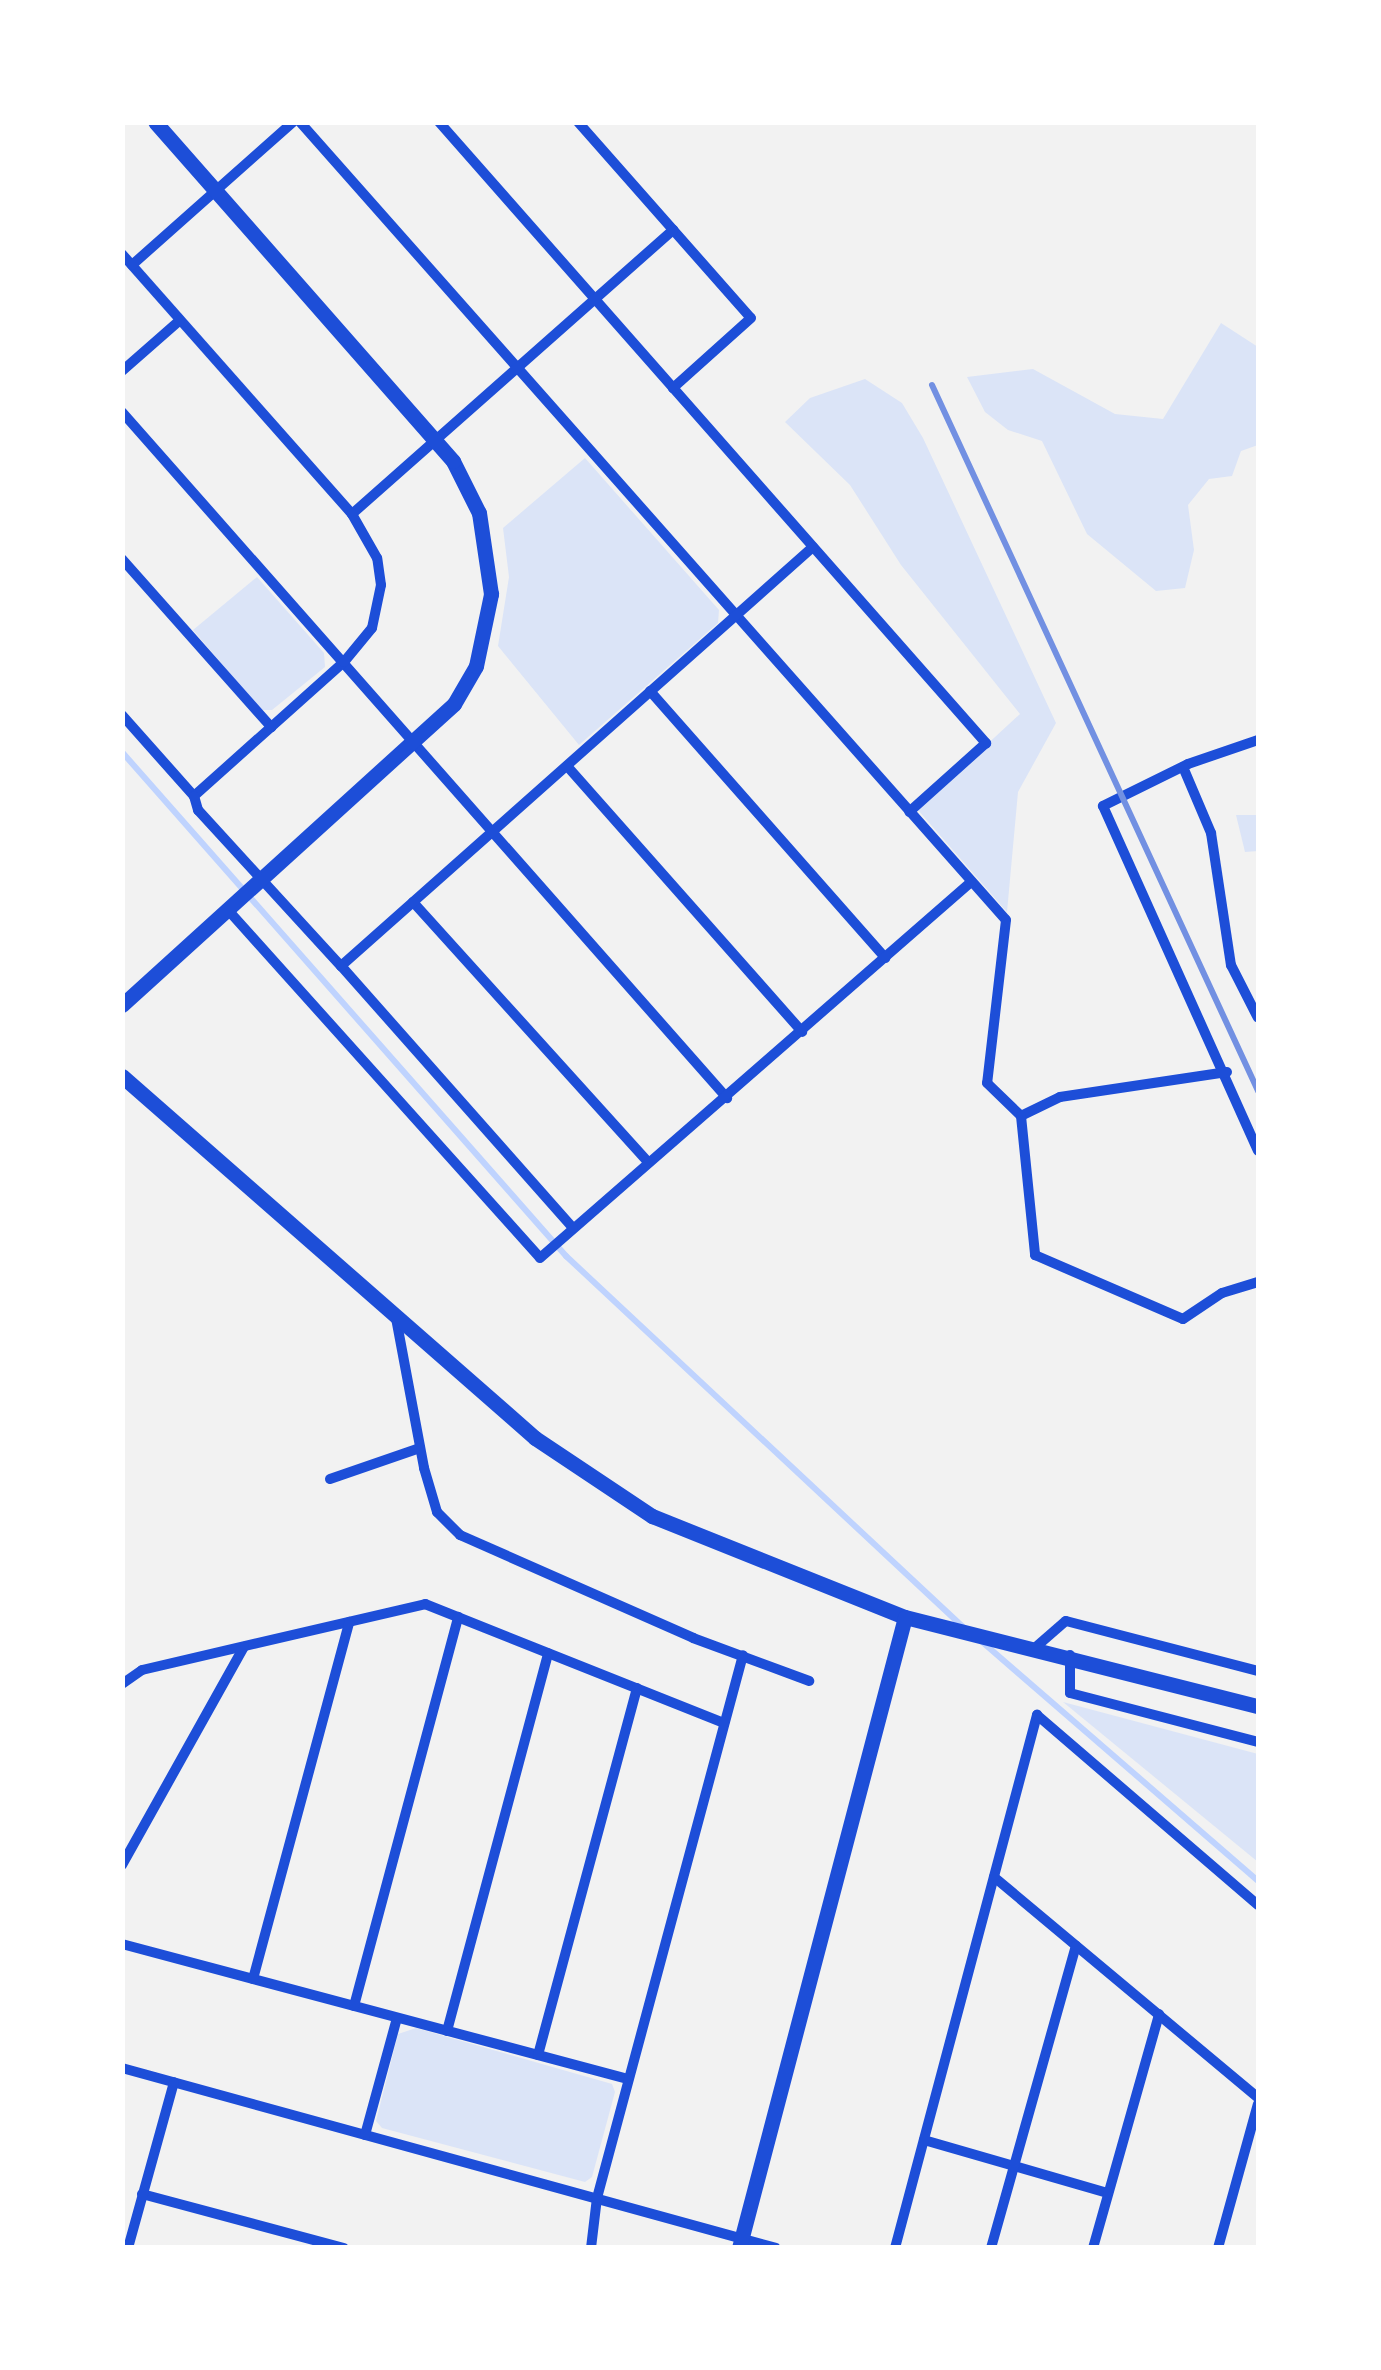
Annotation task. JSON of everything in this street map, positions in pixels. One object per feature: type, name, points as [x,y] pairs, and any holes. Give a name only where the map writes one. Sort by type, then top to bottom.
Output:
[{"type":"street","points":[[122,1005],[415,744],[454,704],[476,666],[491,594],[479,512],[436,440],[155,122]]},
{"type":"street","points":[[132,265],[297,122],[1006,920],[987,1084],[1020,1116],[1036,1254],[1183,1319],[1222,1293],[1258,1282]]},
{"type":"street","points":[[439,122],[986,743],[909,812]]},
{"type":"street","points":[[578,122],[750,318],[673,388]]},
{"type":"street","points":[[352,514],[673,230]]},
{"type":"street","points":[[122,254],[352,514],[377,558],[381,585],[372,628],[344,662],[194,796]]},
{"type":"street","points":[[122,371],[180,320]]},
{"type":"street","points":[[122,412],[728,1098]]},
{"type":"street","points":[[341,966],[813,547]]},
{"type":"street","points":[[122,559],[271,727]]},
{"type":"street","points":[[650,692],[885,958]]},
{"type":"street","points":[[122,715],[194,796],[198,810],[572,1228]]},
{"type":"street","points":[[1258,740],[1182,767],[1103,806],[1228,1072],[1258,1151]]},
{"type":"street","points":[[567,766],[802,1032]]},
{"type":"street","points":[[1182,767],[1211,833],[1230,965],[1258,1018]]},
{"type":"street","points":[[228,910],[540,1258],[646,1160],[728,1098],[970,882]]},
{"type":"street","points":[[413,902],[646,1160]]},
{"type":"street","points":[[1020,1116],[1060,1097],[1228,1072]]},
{"type":"street","points":[[122,1076],[536,1438],[652,1516],[905,1617],[1037,1646],[1258,1706]]},
{"type":"street","points":[[395,1315],[420,1448],[437,1512],[460,1535],[809,1681]]},
{"type":"street","points":[[330,1478],[420,1448]]},
{"type":"street","points":[[122,1684],[142,1670],[425,1604],[724,1723]]},
{"type":"street","points":[[354,2006],[458,1617]]},
{"type":"street","points":[[739,2242],[905,1617]]},
{"type":"street","points":[[1037,1646],[1066,1621],[1258,1671]]},
{"type":"street","points":[[253,1979],[349,1622]]},
{"type":"street","points":[[122,1865],[244,1647]]},
{"type":"street","points":[[447,2031],[548,1653]]},
{"type":"street","points":[[592,2248],[597,2198],[743,1655]]},
{"type":"street","points":[[1070,1655],[1070,1693],[1258,1742]]},
{"type":"street","points":[[538,2056],[637,1688]]},
{"type":"street","points":[[895,2248],[1036,1715],[1258,1904]]},
{"type":"street","points":[[994,1877],[1258,2101],[1218,2248]]},
{"type":"street","points":[[122,1944],[628,2080]]},
{"type":"street","points":[[991,2248],[1076,1946]]},
{"type":"street","points":[[1093,2248],[1158,2014]]},
{"type":"street","points":[[365,2134],[397,2018]]},
{"type":"street","points":[[122,2068],[597,2198],[739,2242],[776,2248]]},
{"type":"street","points":[[128,2248],[174,2082]]},
{"type":"street","points":[[924,2140],[1108,2193]]},
{"type":"street","points":[[142,2194],[344,2248]]},
{"type":"shaded area","points":[[1221,323],[1258,347],[1258,445],[1241,451],[1232,476],[1209,479],[1188,505],[1194,550],[1185,588],[1156,591],[1087,534],[1042,441],[1008,430],[985,412],[967,377],[1033,369],[1115,414],[1163,419]]},
{"type":"shaded area","points":[[865,379],[902,403],[923,438],[1056,723],[1018,792],[1007,912],[917,809],[1020,714],[901,565],[850,485],[785,422],[810,398]]},
{"type":"shaded area","points":[[585,458],[719,610],[718,623],[579,745],[498,646],[509,577],[503,528]]},
{"type":"shaded area","points":[[257,577],[324,653],[325,667],[272,710],[261,710],[193,630]]},
{"type":"shaded area","points":[[1236,815],[1258,815],[1258,851],[1245,852]]},
{"type":"shaded area","points":[[1063,1702],[1258,1754],[1258,1862]]},
{"type":"shaded area","points":[[416,2028],[612,2084],[615,2092],[592,2177],[585,2182],[382,2128],[376,2121],[398,2034]]},
{"type":"waterway","points":[[122,752],[566,1256],[962,1626]]},
{"type":"waterway","points":[[980,1640],[1258,1881]]},
{"type":"railway","points":[[932,385],[1258,1091]]}]
